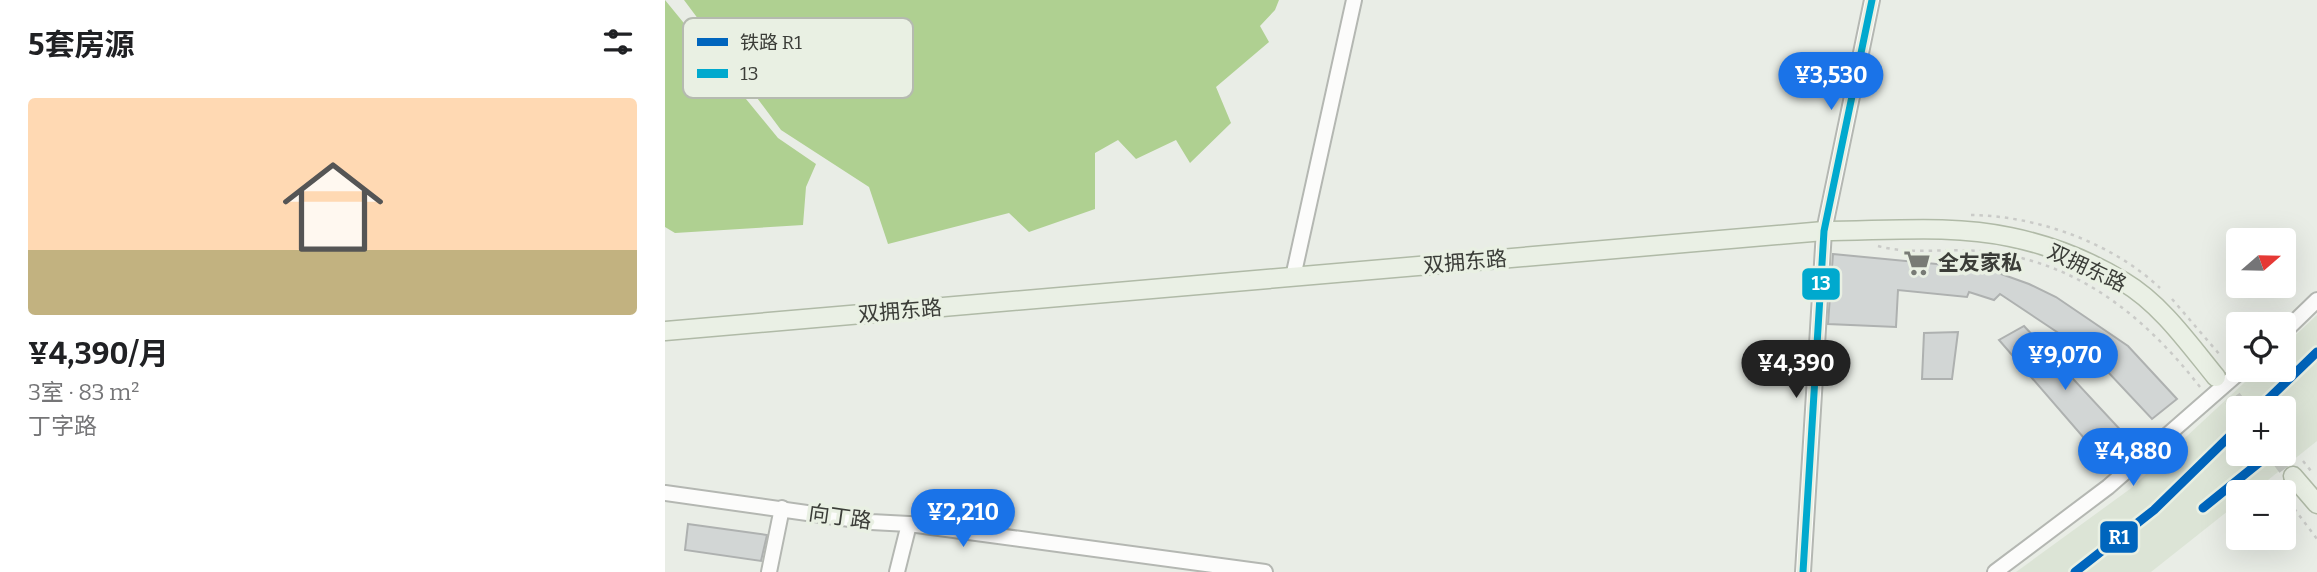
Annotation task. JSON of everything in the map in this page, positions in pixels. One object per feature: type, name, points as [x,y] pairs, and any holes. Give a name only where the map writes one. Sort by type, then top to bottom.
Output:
[{"type":"main road","name":"双拥东路","points":[[665,331],[1824,231],[1954,231],[2010,237],[2072,256],[2125,282],[2170,321],[2216,377]]},
{"type":"main road","points":[[2293,476],[2317,505]]},
{"type":"street","points":[[1293,277],[1354,0]]},
{"type":"street","points":[[1803,572],[1824,231],[1872,0]]},
{"type":"street","points":[[2296,320],[2317,300]]},
{"type":"street","points":[[1995,572],[2108,487],[2228,382]]},
{"type":"street","name":"向丁路","points":[[665,493],[1265,572]]},
{"type":"street","points":[[769,572],[782,508]]},
{"type":"street","points":[[897,572],[909,524]]},
{"type":"path","points":[[1872,245],[1884,248],[1980,251],[2031,261],[2070,276],[2103,292],[2141,320],[2174,354],[2200,387]]},
{"type":"path","points":[[2296,511],[2317,539]]},
{"type":"shaded area","points":[[665,0],[683,22],[683,98],[745,98],[778,138],[816,164],[806,187],[803,225],[675,233],[665,227]]},
{"type":"shaded area","points":[[684,0],[1279,0],[1275,10],[1260,26],[1269,42],[1216,87],[1231,123],[1190,163],[1176,140],[1136,159],[1118,140],[1095,153],[1095,209],[1029,232],[1009,213],[888,244],[869,187],[781,130],[757,98],[913,98],[913,18],[697,18]]},
{"type":"shaded area","points":[[2317,315],[2317,441],[2296,458],[2296,396],[2230,396],[2245,382],[2296,382],[2296,335]]},
{"type":"shaded area","points":[[2226,400],[2226,466],[2286,466],[2268,480],[2226,480],[2226,513],[2151,572],[2016,572],[2130,489]]},
{"type":"building","points":[[1833,254],[1979,266],[2029,284],[2056,297],[2128,346],[2177,399],[2152,419],[2093,356],[2000,294],[1994,300],[1969,292],[1967,297],[1898,290],[1896,327],[1828,324]]},
{"type":"building","points":[[2024,326],[2127,437],[2103,460],[1999,340]]},
{"type":"building","points":[[1958,332],[1952,379],[1922,379],[1924,333]]},
{"type":"building","points":[[688,524],[767,535],[761,561],[685,550]]},
{"type":"tunnel","points":[[2216,377],[2231,396]]},
{"type":"tunnel","points":[[2286,466],[2293,476]]},
{"type":"rail line","name":"R1","points":[[2271,396],[2317,352]]},
{"type":"rail line","name":"R1","points":[[2075,572],[2154,510],[2226,440]]},
{"type":"rail line","name":"R1","points":[[2203,508],[2255,466]]},
{"type":"transit line","name":"13","points":[[1803,572],[1824,231],[1872,0]]},
{"type":"place","name":"全友家私","points":[[1917,263]]}]
